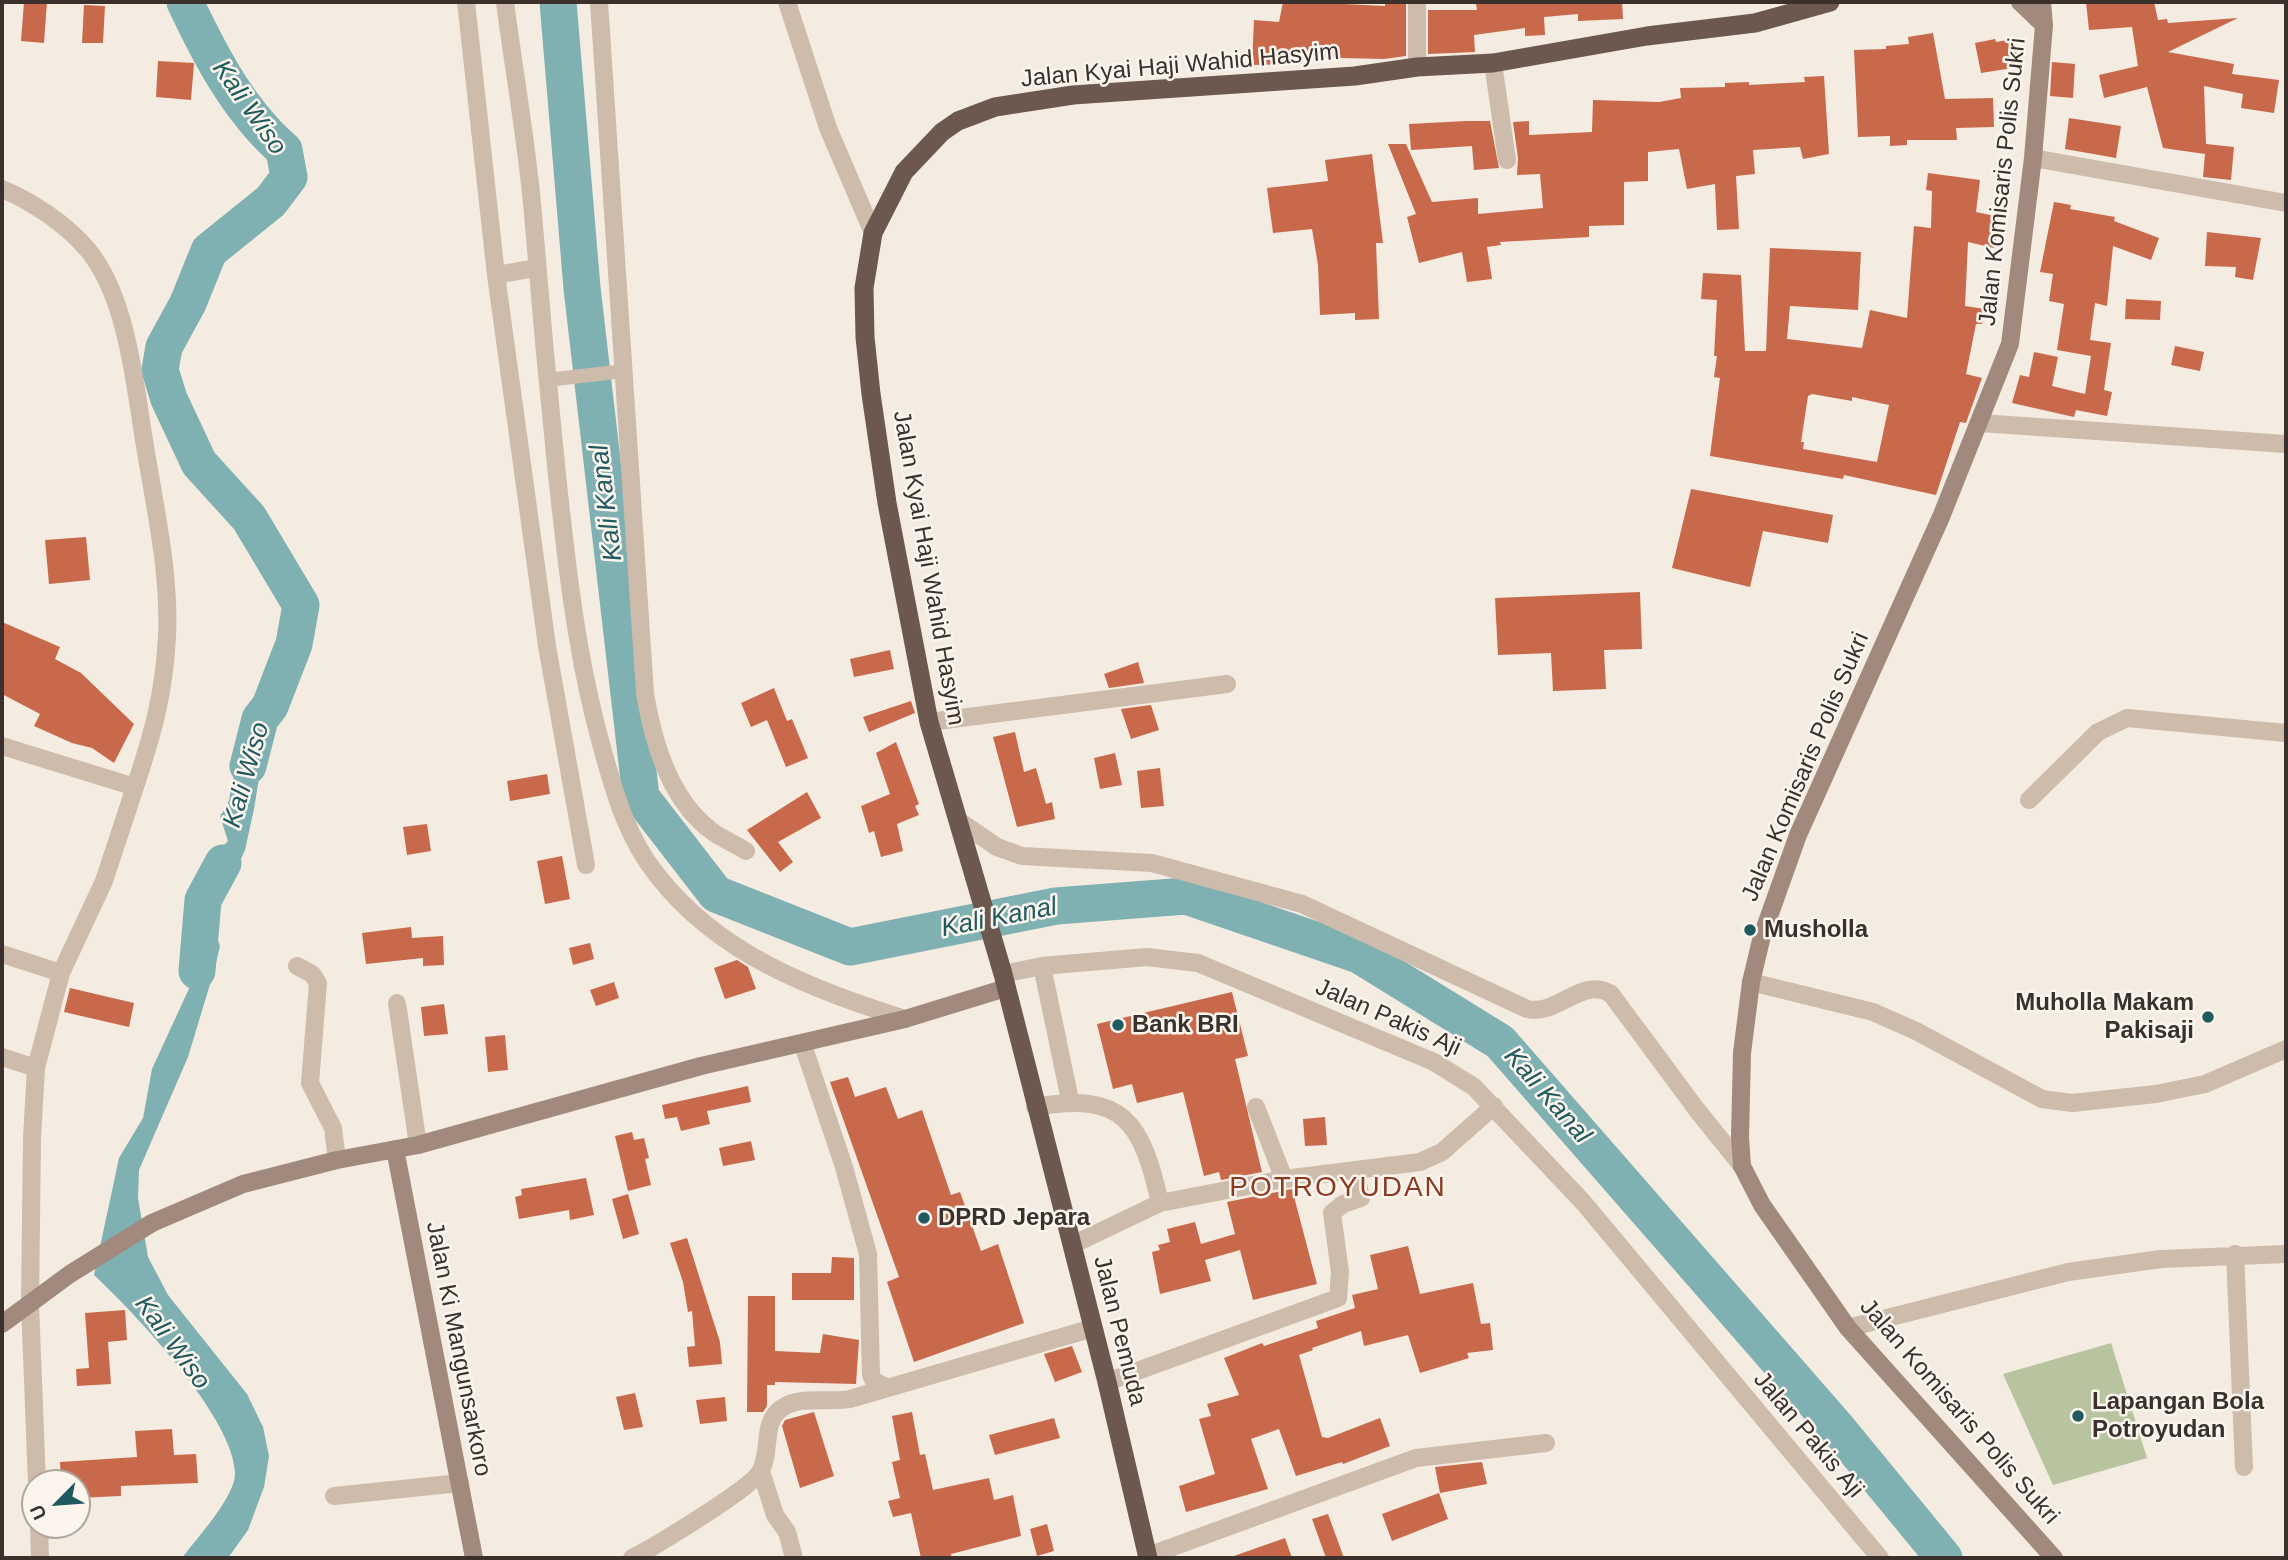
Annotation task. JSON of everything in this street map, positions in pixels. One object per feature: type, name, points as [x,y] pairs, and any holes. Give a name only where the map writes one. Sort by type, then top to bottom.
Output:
[{"type":"highway","name":"Jalan Kyai Haji Wahid Hasyim","points":[[997,953],[929,722],[887,503],[871,394],[864,288],[873,233],[904,172],[942,132],[958,121],[995,107],[1073,95],[1355,76],[1417,67],[1493,63],[1647,36],[1755,23],[1830,2]]},
{"type":"highway","name":"Jalan Pemuda","points":[[997,953],[1107,1382],[1148,1557]]},
{"type":"main road","name":"Jalan Komisaris Polis Sukri","points":[[2020,2],[2044,24],[2034,158],[2010,344],[1980,423],[1798,835],[1762,936],[1751,982],[1742,1053],[1742,1166],[1783,1237],[1848,1328],[2054,1558]]},
{"type":"main road","points":[[2042,2],[2044,24]]},
{"type":"main road","points":[[2,1324],[70,1274],[152,1223],[233,1188],[337,1160],[418,1145],[701,1066],[803,1045],[905,1019],[1004,981]]},
{"type":"main road","name":"Jalan Ki Mangunsarkoro","points":[[395,1149],[474,1558]]},
{"type":"street","points":[[466,2],[496,275],[547,646],[586,864]]},
{"type":"street","points":[[505,2],[533,212],[536,268],[570,590],[590,704],[615,794],[640,850],[674,895],[712,931],[741,951],[837,997],[905,1019]]},
{"type":"street","points":[[599,2],[645,693],[650,725],[669,777],[695,816],[712,832],[746,851]]},
{"type":"street","points":[[787,2],[828,128],[873,233]]},
{"type":"street","points":[[1417,2],[1417,67]]},
{"type":"street","points":[[1493,63],[1507,160]]},
{"type":"street","points":[[2034,158],[2286,203]]},
{"type":"street","points":[[2,189],[70,231],[90,251],[110,291],[126,336],[162,551],[167,601],[161,703],[104,881],[61,973],[36,1068],[32,1138],[30,1304],[36,1469]]},
{"type":"street","points":[[496,275],[536,268]]},
{"type":"street","points":[[548,380],[623,371]]},
{"type":"street","points":[[1980,423],[2286,444]]},
{"type":"street","points":[[929,722],[1227,684]]},
{"type":"street","points":[[2029,800],[2098,732],[2127,718],[2286,733]]},
{"type":"street","points":[[2,746],[135,787]]},
{"type":"street","points":[[959,821],[997,847],[1022,856],[1152,863],[1302,904],[1527,1009],[1548,1010],[1580,993],[1602,988],[1611,994],[1742,1166]]},
{"type":"street","points":[[2,954],[61,973]]},
{"type":"street","name":"Jalan Pakis Aji","points":[[1004,981],[1042,966],[1147,957],[1198,963],[1434,1062],[1474,1087],[1583,1202],[1880,1558]]},
{"type":"street","points":[[297,966],[312,974],[318,984],[310,1083],[332,1128],[337,1160]]},
{"type":"street","points":[[1042,966],[1070,1100]]},
{"type":"street","points":[[1751,982],[1873,1012],[1916,1031],[2042,1099],[2060,1103],[2156,1094],[2205,1084],[2286,1049]]},
{"type":"street","points":[[397,1003],[418,1145]]},
{"type":"street","points":[[803,1045],[860,1221],[868,1265],[872,1375],[874,1381],[886,1387]]},
{"type":"street","points":[[2,1057],[36,1068]]},
{"type":"street","points":[[1035,1107],[1070,1100],[1098,1103],[1128,1122],[1151,1162],[1160,1203]]},
{"type":"street","points":[[1072,1245],[1160,1203],[1284,1179],[1420,1162],[1443,1152],[1494,1106]]},
{"type":"street","points":[[1256,1107],[1284,1179]]},
{"type":"street","points":[[1107,1382],[1338,1298],[1340,1272],[1332,1213],[1361,1198],[1355,1170]]},
{"type":"street","points":[[2235,1254],[2244,1467]]},
{"type":"street","points":[[1848,1328],[2068,1272],[2161,1259],[2286,1254]]},
{"type":"street","points":[[632,1558],[732,1496],[761,1471],[766,1457],[769,1426],[780,1409],[810,1401],[850,1399],[1093,1328]]},
{"type":"street","points":[[1148,1557],[1416,1458],[1546,1443]]},
{"type":"street","points":[[761,1471],[775,1515],[787,1532],[794,1558]]},
{"type":"street","points":[[334,1496],[460,1483]]},
{"type":"street","points":[[39,1539],[40,1558]]},
{"type":"green space","name":"Lapangan Bola Potroyudan","points":[[2111,1343],[2147,1458],[2053,1485],[2003,1374]]},
{"type":"water","points":[[260,719],[266,734],[245,850],[212,923],[220,946],[214,971],[188,1057],[139,1170],[138,1198],[148,1257],[168,1295],[247,1394],[263,1427],[269,1456],[264,1487],[248,1530],[228,1558],[182,1558],[214,1517],[234,1482],[235,1473],[230,1450],[218,1424],[179,1367],[133,1314],[94,1275],[119,1158],[143,1118],[152,1069],[193,980],[204,909],[195,894],[207,865],[228,841],[220,816],[228,804],[234,776],[247,746],[251,723]]},
{"type":"building","points":[[24,2],[47,2],[44,43],[21,41]]},
{"type":"building","points":[[1283,2],[1345,2],[1385,6],[1385,2],[1406,2],[1406,56],[1384,59],[1301,57],[1302,64],[1252,65],[1254,20],[1279,22]]},
{"type":"building","points":[[1622,2],[1623,19],[1578,21],[1578,14],[1544,17],[1545,35],[1525,36],[1525,28],[1474,35],[1475,52],[1428,54],[1428,10],[1477,10],[1476,4]]},
{"type":"building","points":[[2086,2],[2154,2],[2158,20],[2167,19],[2168,23],[2238,18],[2168,52],[2234,64],[2232,74],[2279,80],[2274,113],[2241,108],[2243,94],[2204,86],[2206,144],[2234,147],[2231,180],[2203,177],[2205,154],[2163,148],[2147,87],[2104,98],[2099,75],[2138,66],[2132,27],[2089,30]]},
{"type":"building","points":[[84,5],[105,6],[103,43],[82,43]]},
{"type":"building","points":[[1933,33],[1945,99],[1993,98],[1994,127],[1956,128],[1957,140],[1907,140],[1907,145],[1890,146],[1890,136],[1858,137],[1854,50],[1886,49],[1886,46],[1909,44],[1908,37]]},
{"type":"building","points":[[1995,39],[1996,42],[2014,39],[2019,67],[1981,73],[1975,43]]},
{"type":"building","points":[[158,61],[194,63],[191,100],[156,97]]},
{"type":"building","points":[[2052,62],[2075,64],[2073,98],[2050,96]]},
{"type":"building","points":[[1824,76],[1829,154],[1803,159],[1800,147],[1753,150],[1755,174],[1736,176],[1739,229],[1717,230],[1715,184],[1687,189],[1679,149],[1648,152],[1648,181],[1624,182],[1624,225],[1589,226],[1589,237],[1500,242],[1501,245],[1487,247],[1492,279],[1467,282],[1462,252],[1419,263],[1407,217],[1416,214],[1388,144],[1406,144],[1432,202],[1478,198],[1478,214],[1543,208],[1540,174],[1517,175],[1518,158],[1513,122],[1529,121],[1529,135],[1592,132],[1593,100],[1659,102],[1681,98],[1680,88],[1725,87],[1725,83],[1749,82],[1749,85],[1805,82],[1804,77]]},
{"type":"building","points":[[2069,118],[2121,126],[2116,158],[2065,149]]},
{"type":"building","points":[[1490,121],[1499,168],[1474,170],[1472,146],[1411,150],[1409,124]]},
{"type":"building","points":[[1372,154],[1383,243],[1376,243],[1379,319],[1355,320],[1355,313],[1320,315],[1318,265],[1312,229],[1273,233],[1267,188],[1328,181],[1325,160]]},
{"type":"building","points":[[1928,173],[1980,180],[1976,212],[2000,217],[1994,248],[1968,242],[1965,306],[1985,309],[1982,324],[1976,324],[1966,374],[1982,378],[1966,423],[1960,422],[1936,495],[1844,475],[1843,479],[1710,456],[1720,378],[1714,377],[1717,356],[1714,356],[1717,300],[1701,299],[1703,273],[1741,275],[1745,351],[1766,351],[1770,248],[1861,252],[1858,310],[1790,306],[1787,339],[1862,348],[1870,310],[1907,318],[1914,226],[1931,228],[1932,191],[1926,190]],"holes":[[[1812,394],[1852,401],[1852,397],[1889,405],[1877,462],[1803,449],[1804,442],[1801,442],[1808,396]]]},
{"type":"building","points":[[2054,202],[2071,205],[2070,209],[2115,217],[2114,221],[2159,238],[2151,260],[2113,246],[2107,306],[2095,303],[2090,340],[2111,343],[2104,390],[2112,392],[2107,416],[2076,410],[2074,417],[2012,403],[2020,375],[2029,377],[2034,352],[2058,357],[2052,386],[2085,394],[2091,356],[2057,350],[2064,304],[2049,301],[2053,274],[2040,272]]},
{"type":"building","points":[[2207,232],[2261,238],[2253,280],[2235,277],[2236,267],[2205,266]]},
{"type":"building","points":[[2126,299],[2161,301],[2160,320],[2125,319]]},
{"type":"building","points":[[2175,346],[2204,352],[2200,371],[2171,365]]},
{"type":"building","points":[[1691,489],[1833,515],[1828,543],[1763,531],[1750,587],[1672,568]]},
{"type":"building","points":[[86,537],[90,580],[49,584],[45,540]]},
{"type":"building","points":[[1640,592],[1642,649],[1604,650],[1606,689],[1553,691],[1551,653],[1498,655],[1495,598]]},
{"type":"building","points":[[2,622],[60,647],[55,659],[81,673],[134,724],[114,763],[92,748],[72,743],[34,726],[40,714],[2,694]]},
{"type":"building","points":[[890,650],[894,669],[854,677],[850,659]]},
{"type":"building","points":[[1138,662],[1144,683],[1109,688],[1104,674]]},
{"type":"building","points":[[774,688],[787,721],[792,719],[808,758],[786,767],[767,720],[751,727],[741,703]]},
{"type":"building","points":[[911,701],[915,713],[869,732],[863,717]]},
{"type":"building","points":[[1151,705],[1159,730],[1131,739],[1121,709]]},
{"type":"building","points":[[1015,732],[1024,772],[1036,768],[1046,804],[1052,802],[1055,819],[1017,827],[993,737]]},
{"type":"building","points":[[896,742],[919,804],[915,806],[919,815],[897,824],[903,851],[881,857],[874,831],[869,833],[861,806],[890,794],[876,753]]},
{"type":"building","points":[[1115,753],[1122,785],[1100,789],[1094,758]]},
{"type":"building","points":[[1160,768],[1164,806],[1141,808],[1137,771]]},
{"type":"building","points":[[547,774],[550,794],[510,801],[507,781]]},
{"type":"building","points":[[807,792],[821,818],[778,842],[793,862],[780,872],[747,830]]},
{"type":"building","points":[[427,824],[431,851],[407,855],[403,827]]},
{"type":"building","points":[[562,856],[570,899],[545,904],[537,861]]},
{"type":"building","points":[[411,927],[412,938],[443,936],[444,965],[423,966],[423,958],[366,964],[362,933]]},
{"type":"building","points":[[590,943],[594,959],[573,965],[569,948]]},
{"type":"building","points":[[737,960],[748,967],[756,989],[725,999],[714,968]]},
{"type":"building","points":[[614,982],[619,998],[596,1006],[590,990]]},
{"type":"building","points":[[70,988],[134,1003],[129,1027],[64,1012]]},
{"type":"building","points":[[1232,992],[1248,1056],[1235,1059],[1262,1172],[1221,1180],[1219,1172],[1204,1176],[1183,1092],[1137,1103],[1132,1084],[1113,1089],[1097,1024]]},
{"type":"building","points":[[444,1004],[448,1034],[424,1036],[421,1007]]},
{"type":"building","points":[[505,1035],[508,1070],[488,1072],[485,1037]]},
{"type":"building","name":"DPRD Jepara","points":[[848,1077],[855,1097],[886,1087],[898,1119],[922,1110],[951,1195],[960,1192],[981,1251],[998,1244],[1024,1323],[914,1362],[887,1282],[899,1277],[830,1082]]},
{"type":"building","points":[[748,1086],[751,1102],[707,1111],[710,1124],[681,1131],[677,1117],[665,1119],[662,1105]]},
{"type":"building","points":[[1325,1117],[1327,1145],[1305,1146],[1303,1119]]},
{"type":"building","points":[[632,1132],[634,1140],[644,1138],[649,1158],[645,1159],[651,1185],[628,1191],[615,1136]]},
{"type":"building","points":[[751,1141],[755,1160],[723,1166],[719,1148]]},
{"type":"building","points":[[586,1178],[594,1215],[570,1220],[569,1210],[519,1219],[515,1197],[522,1195],[521,1189]]},
{"type":"building","points":[[1292,1189],[1317,1284],[1253,1300],[1240,1250],[1205,1260],[1211,1281],[1160,1294],[1152,1252],[1160,1250],[1158,1245],[1170,1242],[1167,1229],[1195,1222],[1201,1244],[1235,1234],[1227,1202]]},
{"type":"building","points":[[628,1194],[639,1234],[623,1239],[612,1199]]},
{"type":"building","points":[[687,1238],[720,1342],[722,1364],[689,1367],[687,1347],[695,1346],[692,1311],[688,1312],[683,1282],[670,1243]]},
{"type":"building","points":[[1408,1246],[1420,1294],[1473,1283],[1481,1324],[1490,1323],[1493,1350],[1467,1353],[1469,1358],[1420,1373],[1408,1335],[1364,1346],[1361,1331],[1312,1348],[1313,1350],[1299,1355],[1322,1437],[1328,1438],[1380,1418],[1390,1446],[1343,1464],[1342,1462],[1296,1476],[1279,1429],[1251,1439],[1268,1489],[1186,1512],[1179,1486],[1215,1474],[1199,1419],[1211,1416],[1207,1404],[1239,1395],[1224,1358],[1262,1343],[1264,1346],[1318,1328],[1316,1321],[1355,1308],[1352,1295],[1378,1289],[1370,1255]]},
{"type":"building","points":[[832,1257],[854,1258],[854,1300],[792,1300],[792,1273],[831,1273]]},
{"type":"building","points":[[748,1296],[775,1296],[775,1351],[820,1353],[823,1334],[859,1340],[856,1384],[775,1382],[775,1385],[767,1385],[767,1406],[763,1412],[747,1412]]},
{"type":"building","points":[[125,1310],[127,1340],[108,1342],[111,1384],[77,1386],[76,1369],[89,1368],[85,1313]]},
{"type":"building","points":[[1072,1346],[1082,1372],[1055,1382],[1044,1354]]},
{"type":"building","points":[[635,1393],[643,1427],[624,1430],[616,1397]]},
{"type":"building","points":[[725,1397],[727,1421],[700,1424],[696,1400]]},
{"type":"building","points":[[814,1412],[834,1476],[800,1488],[782,1426],[785,1420]]},
{"type":"building","points":[[912,1412],[920,1455],[925,1454],[933,1490],[989,1478],[994,1500],[1013,1495],[1021,1536],[951,1554],[952,1558],[921,1558],[911,1513],[893,1517],[888,1501],[900,1498],[892,1462],[900,1460],[892,1416]]},
{"type":"building","points":[[1054,1418],[1060,1438],[995,1455],[989,1435]]},
{"type":"building","points":[[172,1429],[174,1455],[196,1454],[198,1483],[121,1486],[121,1496],[91,1497],[91,1469],[60,1469],[60,1462],[137,1457],[135,1431]]},
{"type":"building","points":[[1482,1462],[1487,1484],[1440,1493],[1435,1467]]},
{"type":"building","points":[[1439,1493],[1448,1519],[1392,1541],[1382,1514]]},
{"type":"building","points":[[1328,1514],[1344,1558],[1326,1558],[1312,1519]]},
{"type":"building","points":[[1047,1524],[1054,1551],[1037,1556],[1030,1529]]},
{"type":"building","points":[[1285,1538],[1292,1558],[1234,1558],[1234,1556]]},
{"type":"waterway","name":"Kali Wiso","points":[[185,2],[215,62],[239,100],[284,150],[289,177],[271,201],[209,251],[188,303],[164,347],[160,370],[169,399],[199,463],[249,518],[301,605],[294,644],[270,706],[260,719],[248,766]]},
{"type":"waterway","name":"Kali Kanal","points":[[558,2],[582,288],[641,797],[716,894],[850,947],[1056,906],[1186,896],[1359,955],[1500,1042],[1838,1429],[1944,1558]]},
{"type":"waterway","name":"Kali Wiso","points":[[197,971],[203,900],[223,863]]},
{"type":"place","name":"Musholla","points":[[1750,930]]},
{"type":"place","name":"Muholla Makam Pakisaji","points":[[2208,1017]]},
{"type":"place","name":"Bank BRI","points":[[1118,1025]]},
{"type":"place","name":"DPRD Jepara","points":[[924,1218]]},
{"type":"place","name":"Lapangan Bola Potroyudan","points":[[2078,1416]]},
{"type":"district","name":"POTROYUDAN","points":[[1338,1188]]}]
